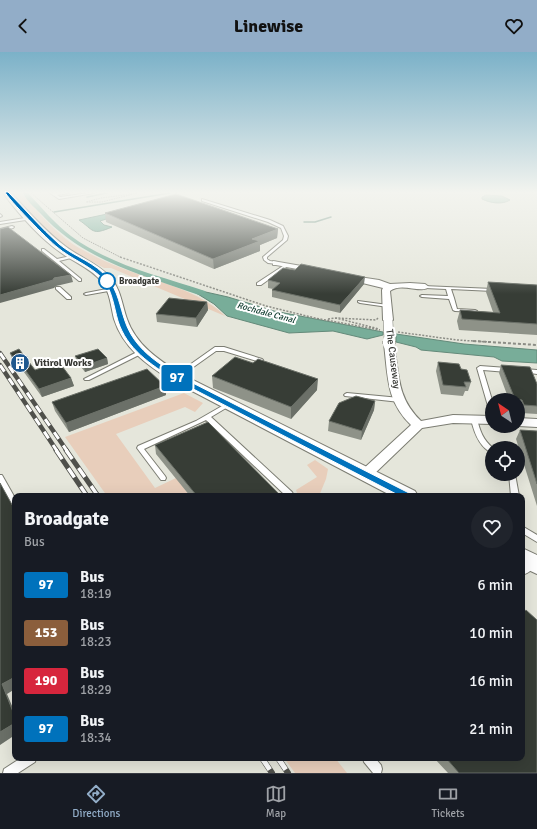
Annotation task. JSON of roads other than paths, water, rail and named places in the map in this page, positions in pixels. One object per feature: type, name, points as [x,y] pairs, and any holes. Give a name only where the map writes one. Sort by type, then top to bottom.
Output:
[{"type":"street","points":[[39,227],[58,246],[96,270],[106,279],[112,289],[122,323],[131,341],[154,364],[176,377],[402,493]]},
{"type":"street","points":[[276,263],[320,271]]},
{"type":"street","points":[[342,275],[380,283],[389,287],[395,285],[425,287]]},
{"type":"street","name":"The Causeway","points":[[389,287],[386,290],[389,344],[394,383],[402,408],[418,425]]},
{"type":"street","points":[[366,474],[418,425],[453,419],[485,420]]},
{"type":"street","points":[[525,422],[537,423]]},
{"type":"lane","points":[[0,230],[12,227]]},
{"type":"lane","points":[[276,263],[269,262],[265,259],[265,257],[284,240],[286,236],[281,227]]},
{"type":"lane","points":[[43,250],[80,280]]},
{"type":"lane","points":[[56,261],[74,256]]},
{"type":"lane","points":[[260,284],[287,265]]},
{"type":"lane","points":[[425,287],[501,290]]},
{"type":"lane","points":[[58,288],[69,298]]},
{"type":"lane","points":[[448,288],[455,310],[475,311]]},
{"type":"lane","points":[[86,294],[112,289]]},
{"type":"lane","points":[[422,296],[452,298]]},
{"type":"lane","points":[[360,302],[388,306]]},
{"type":"lane","points":[[176,377],[215,348],[224,349],[260,360]]},
{"type":"lane","points":[[87,379],[141,352]]},
{"type":"lane","points":[[487,393],[480,368],[537,372]]},
{"type":"lane","points":[[347,395],[400,400]]},
{"type":"lane","points":[[163,478],[140,448],[207,417],[229,404]]},
{"type":"lane","points":[[207,417],[289,493]]},
{"type":"lane","points":[[474,419],[478,436],[485,446]]},
{"type":"lane","points":[[0,477],[12,499]]},
{"type":"lane","points":[[513,481],[515,493]]},
{"type":"lane","points":[[525,531],[537,539]]},
{"type":"lane","points":[[8,773],[26,761]]},
{"type":"lane","points":[[370,761],[377,769]]},
{"type":"water","points":[[87,227],[112,227],[100,231],[93,231]]},
{"type":"water","points":[[188,288],[228,297],[274,311],[383,332],[383,335],[367,339],[333,331],[289,333],[227,316],[214,304]]},
{"type":"water","points":[[396,334],[464,344],[537,350],[537,363],[502,361],[494,357],[421,350],[416,347],[396,342]]},
{"type":"waterway","name":"Rochdale Canal","points":[[57,227],[70,238],[100,256],[134,270],[202,293]]},
{"type":"railway","points":[[0,353],[67,451]]},
{"type":"railway","points":[[0,365],[57,451]]},
{"type":"railway","points":[[56,450],[85,493]]},
{"type":"railway","points":[[66,450],[96,493]]},
{"type":"railway","points":[[264,761],[272,773]]},
{"type":"railway","points":[[280,761],[288,773]]},
{"type":"place","name":"Broadgate","points":[[107,281]]},
{"type":"place","name":"Vitirol Works","points":[[20,363]]}]
